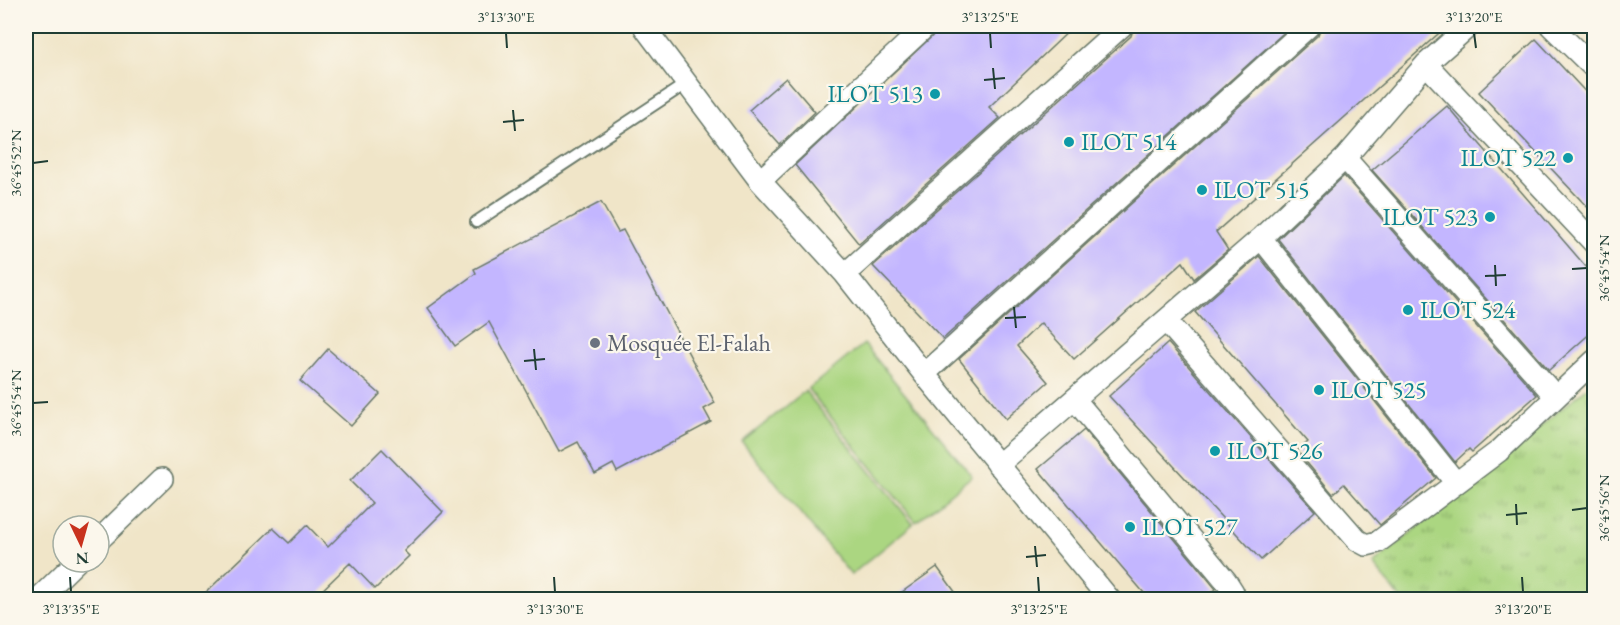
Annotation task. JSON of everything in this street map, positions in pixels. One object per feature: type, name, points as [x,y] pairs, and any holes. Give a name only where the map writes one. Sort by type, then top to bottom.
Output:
[{"type":"street","points":[[649,26],[645,28],[760,181],[845,274],[1110,600]]},
{"type":"street","points":[[760,181],[926,26]]},
{"type":"street","points":[[845,274],[1122,26]]},
{"type":"street","points":[[924,374],[1309,26]]},
{"type":"street","points":[[998,465],[1076,401],[1261,238],[1345,158],[1426,64],[1469,26]]},
{"type":"street","points":[[1551,26],[1594,68]]},
{"type":"street","points":[[1426,64],[1594,243]]},
{"type":"street","points":[[1345,158],[1555,396]]},
{"type":"street","points":[[1261,238],[1456,483]]},
{"type":"street","points":[[1167,322],[1357,540],[1366,545],[1378,542],[1499,451],[1594,361]]},
{"type":"street","points":[[1076,401],[1226,581],[1233,592],[1230,600]]},
{"type":"street","points":[[111,528],[162,479]]},
{"type":"street","points":[[37,600],[64,574]]},
{"type":"lane","points":[[476,222],[687,83]]},
{"type":"green space","points":[[864,344],[972,476],[916,522],[808,389]]},
{"type":"green space","points":[[1594,382],[1594,599],[1401,599],[1373,564]]},
{"type":"green space","points":[[805,391],[913,524],[851,575],[742,442]]},
{"type":"building","name":"ILOT 513","points":[[943,26],[1074,26],[989,107],[1000,118],[859,244],[795,165]]},
{"type":"building","name":"ILOT 514","points":[[1134,26],[1291,26],[943,339],[873,266],[1131,36]]},
{"type":"building","name":"ILOT 515","points":[[1321,26],[1447,26],[1216,232],[1228,250],[1194,279],[1183,262],[1074,359],[1041,323],[1017,346],[1048,382],[1006,419],[959,359],[1318,35]]},
{"type":"building","name":"ILOT 522","points":[[1536,39],[1594,101],[1594,214],[1479,92]]},
{"type":"building","points":[[786,78],[815,112],[780,145],[749,110]]},
{"type":"building","name":"ILOT 523","points":[[1447,106],[1594,276],[1594,330],[1549,370],[1372,170]]},
{"type":"building","name":"ILOT 524","points":[[1344,176],[1537,395],[1472,452],[1469,449],[1455,462],[1278,239]]},
{"type":"building","points":[[601,202],[618,232],[623,230],[715,403],[704,409],[711,422],[617,472],[613,464],[595,474],[578,442],[559,452],[489,322],[455,346],[428,308],[476,273],[474,269]]},
{"type":"building","name":"ILOT 525","points":[[1259,256],[1436,478],[1380,525],[1344,484],[1333,494],[1297,451],[1308,442],[1195,312]]},
{"type":"building","name":"ILOT 526","points":[[1168,343],[1315,511],[1261,560],[1109,396]]},
{"type":"building","points":[[328,349],[380,394],[351,426],[300,381]]},
{"type":"building","name":"ILOT 527","points":[[1084,430],[1216,589],[1203,600],[1150,600],[1038,469]]},
{"type":"building","points":[[382,449],[443,512],[404,551],[409,556],[375,589],[350,563],[312,600],[198,600],[273,528],[289,543],[307,525],[328,547],[372,503],[350,481]]},
{"type":"building","points":[[937,567],[961,600],[891,600]]},
{"type":"place","name":"ILOT 513","points":[[935,94]]},
{"type":"place","name":"ILOT 514","points":[[1069,142]]},
{"type":"place","name":"ILOT 522","points":[[1568,158]]},
{"type":"place","name":"ILOT 515","points":[[1202,190]]},
{"type":"place","name":"ILOT 523","points":[[1490,217]]},
{"type":"place","name":"ILOT 524","points":[[1408,310]]},
{"type":"place","name":"Mosquée El-Falah","points":[[595,343]]},
{"type":"place","name":"ILOT 525","points":[[1319,390]]},
{"type":"place","name":"ILOT 526","points":[[1215,451]]},
{"type":"place","name":"ILOT 527","points":[[1130,527]]}]
